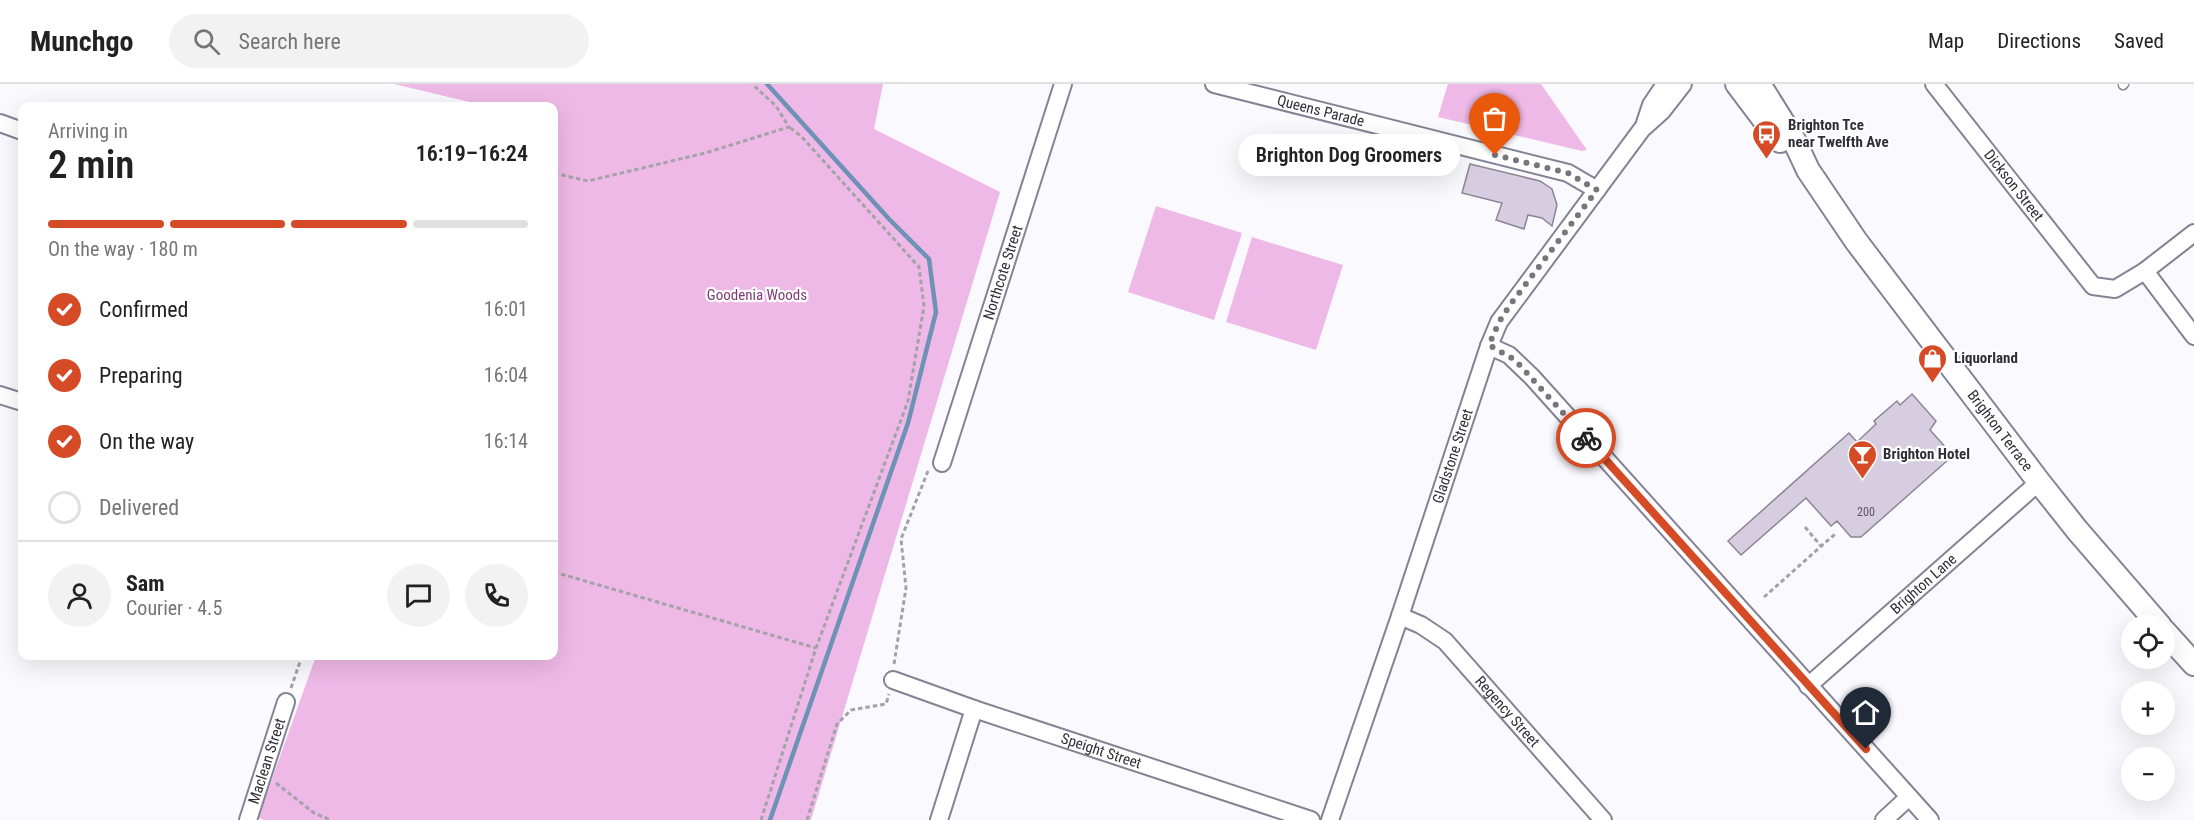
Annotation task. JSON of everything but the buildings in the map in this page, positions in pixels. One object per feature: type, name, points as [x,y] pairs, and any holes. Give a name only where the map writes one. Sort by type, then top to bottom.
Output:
[{"type":"main road","name":"Brighton Terrace","points":[[1737,84],[1784,147],[1808,170]]},
{"type":"main road","name":"Brighton Terrace","points":[[1759,84],[1794,140],[1808,170],[1856,241],[2039,482],[2150,615]]},
{"type":"main road","points":[[2175,643],[2194,664]]},
{"type":"street","name":"Northcote Street","points":[[942,463],[1063,84]]},
{"type":"street","name":"Queens Parade","points":[[1214,84],[1562,171],[1597,190]]},
{"type":"street","name":"Gladstone Street","points":[[1642,129],[1651,105],[1665,84]]},
{"type":"street","name":"Gladstone Street","points":[[1331,820],[1489,345],[1499,322],[1642,129],[1662,111],[1683,84]]},
{"type":"street","name":"Dickson Street","points":[[1934,84],[2093,286],[2115,289],[2145,271]]},
{"type":"street","points":[[0,123],[18,129]]},
{"type":"street","points":[[2194,232],[2145,271],[2194,336]]},
{"type":"street","points":[[1489,345],[1509,355],[1532,377],[1930,820]]},
{"type":"street","points":[[0,395],[18,401]]},
{"type":"street","name":"Brighton Lane","points":[[1808,686],[2039,482]]},
{"type":"street","name":"Regency Street","points":[[1400,616],[1421,624],[1445,641],[1603,820]]},
{"type":"street","name":"Speight Street","points":[[893,680],[1311,820]]},
{"type":"street","name":"Maclean Street","points":[[248,820],[286,702]]},
{"type":"street","points":[[939,820],[974,709]]},
{"type":"street","points":[[1884,820],[1909,797]]},
{"type":"path","points":[[752,84],[776,106],[789,127],[801,136],[919,267],[924,306],[908,401],[816,648],[762,820]]},
{"type":"path","points":[[558,174],[588,181],[705,153],[789,127]]},
{"type":"path","points":[[807,820],[837,724],[851,710],[886,704],[893,680],[906,588],[901,539],[926,471],[942,463]]},
{"type":"path","points":[[1804,527],[1821,546]]},
{"type":"path","points":[[1764,597],[1835,534]]},
{"type":"path","points":[[558,574],[816,648]]},
{"type":"path","points":[[286,702],[301,660]]},
{"type":"path","points":[[263,773],[314,813],[331,820]]},
{"type":"green space","name":"Goodenia Woods","points":[[394,84],[883,84],[874,129],[1000,192],[811,820],[264,820],[258,818],[315,660],[558,660],[558,102],[469,102]]},
{"type":"green space","points":[[1448,84],[1541,84],[1587,150],[1582,151],[1438,117]]},
{"type":"green space","points":[[1156,206],[1242,233],[1214,320],[1128,292]]},
{"type":"green space","points":[[1252,237],[1343,265],[1316,350],[1226,322]]},
{"type":"waterway","points":[[767,84],[889,219],[929,259],[936,312],[908,423],[770,820]]},
{"type":"way so far","points":[[1495,155],[1568,173],[1597,190],[1510,305],[1499,322],[1489,345],[1515,360],[1586,438]]},
{"type":"place","name":"Brighton Dog Groomers","points":[[1495,155]]},
{"type":"place","name":"Brighton Tce near Twelfth Ave","points":[[1767,160]]},
{"type":"place","name":"Liquorland","points":[[1933,384]]},
{"type":"place","name":"Brighton Hotel","points":[[1862,480]]},
{"type":"route","points":[[1586,438],[1866,749]]}]
